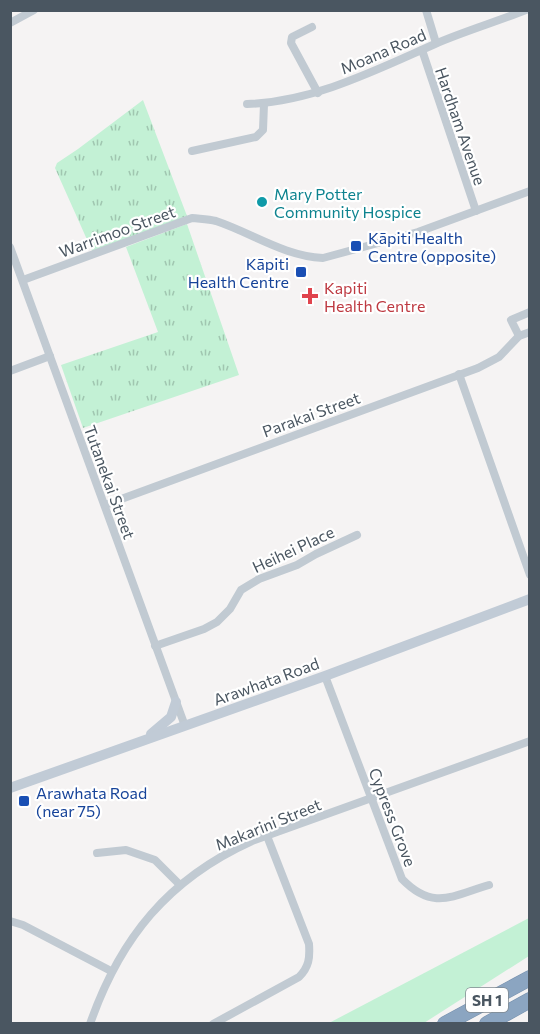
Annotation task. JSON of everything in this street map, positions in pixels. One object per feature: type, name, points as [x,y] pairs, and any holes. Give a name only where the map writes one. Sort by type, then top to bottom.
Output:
[{"type":"highway","points":[[448,1021],[530,969]]},
{"type":"highway","name":"SH 1","points":[[448,1021],[530,978]]},
{"type":"highway","name":"SH 1","points":[[487,1023],[530,1000]]},
{"type":"highway","points":[[493,1023],[530,1005]]},
{"type":"main road","name":"Arawhata Road","points":[[10,788],[325,676],[530,599]]},
{"type":"main road","points":[[146,738],[171,717],[176,702]]},
{"type":"street","points":[[10,23],[34,10]]},
{"type":"street","points":[[426,10],[436,44]]},
{"type":"street","name":"Moana Road","points":[[247,104],[264,104],[318,93],[526,10]]},
{"type":"street","points":[[312,27],[292,37],[291,43],[318,93]]},
{"type":"street","name":"Hardham Avenue","points":[[422,50],[476,211]]},
{"type":"street","points":[[192,151],[255,137],[263,130],[264,104]]},
{"type":"street","name":"Warrimoo Street","points":[[22,280],[192,218],[214,220],[289,253],[323,258],[418,232],[530,191]]},
{"type":"street","name":"Tutanekai Street","points":[[10,247],[185,726]]},
{"type":"street","points":[[519,336],[511,320],[530,312]]},
{"type":"street","name":"Parakai Street","points":[[105,505],[478,368],[498,357],[519,336],[530,332]]},
{"type":"street","points":[[10,371],[50,356]]},
{"type":"street","points":[[459,374],[530,575]]},
{"type":"street","name":"Heihei Place","points":[[155,646],[204,629],[217,622],[230,609],[241,590],[259,579],[297,566],[316,554],[357,535]]},
{"type":"street","name":"Cypress Grove","points":[[325,676],[402,879],[411,888],[428,898],[442,899],[489,885]]},
{"type":"street","name":"Makarini Street","points":[[90,1023],[111,971],[131,938],[180,885],[226,853],[372,797],[530,741]]},
{"type":"street","points":[[213,1023],[299,977],[305,971],[310,959],[309,944],[267,836]]},
{"type":"street","points":[[97,853],[126,850],[155,860],[180,885]]},
{"type":"street","points":[[10,921],[23,925],[111,971]]},
{"type":"green space","points":[[143,100],[187,216],[93,253],[55,168],[57,163]]},
{"type":"green space","points":[[187,224],[239,375],[83,428],[61,365],[158,332],[126,247]]},
{"type":"green space","points":[[529,918],[529,956],[424,1023],[329,1023]]},
{"type":"place","name":"Mary Potter Community Hospice","points":[[262,202]]},
{"type":"place","name":"Kāpiti Health Centre (opposite)","points":[[356,246]]},
{"type":"place","name":"Kāpiti Health Centre","points":[[301,272]]},
{"type":"place","name":"Kapiti Health Centre","points":[[310,296]]},
{"type":"place","name":"Arawhata Road (near 75)","points":[[24,801]]}]
